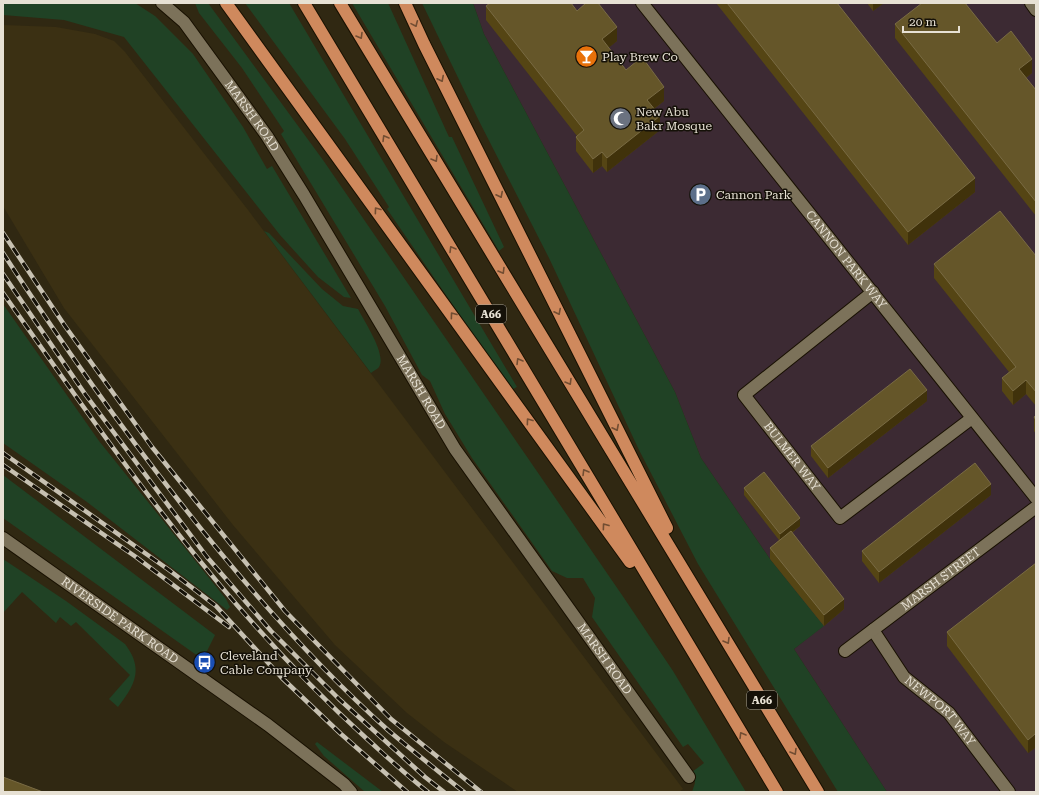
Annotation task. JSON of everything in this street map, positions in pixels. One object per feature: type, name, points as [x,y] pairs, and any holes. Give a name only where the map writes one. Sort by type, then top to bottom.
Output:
[{"type":"highway","points":[[226,3],[677,626]]},
{"type":"highway","name":"A66","points":[[304,3],[777,792]]},
{"type":"highway","name":"A66","points":[[340,3],[818,792]]},
{"type":"highway","name":"A66","points":[[405,3],[424,44],[707,608]]},
{"type":"street","name":"MARSH ROAD","points":[[162,3],[184,22],[267,136],[304,195],[455,449],[689,777]]},
{"type":"street","name":"CANNON PARK WAY","points":[[642,3],[1036,498]]},
{"type":"street","points":[[1031,3],[1036,10]]},
{"type":"street","name":"BULMER WAY","points":[[873,292],[744,395],[835,512],[840,518],[972,418]]},
{"type":"street","name":"MARSH STREET","points":[[845,651],[1036,507]]},
{"type":"street","name":"RIVERSIDE PARK ROAD","points":[[3,538],[268,725],[344,784],[351,792]]},
{"type":"street","name":"NEWPORT WAY","points":[[873,630],[904,677],[949,713],[1009,792]]},
{"type":"shaded area","name":"Cannon Park","points":[[473,3],[1036,3],[1036,792],[887,792],[794,649],[823,626],[770,559],[701,458],[675,392],[484,34]]},
{"type":"shaded area","points":[[3,25],[56,27],[95,34],[114,41],[125,52],[248,210],[683,789],[679,792],[518,792],[444,742],[407,713],[335,645],[233,525],[64,308],[3,206]]},
{"type":"green space","points":[[3,3],[135,3],[155,16],[193,54],[243,127],[267,169],[272,166],[351,298],[344,297],[318,277],[280,235],[124,37],[64,20],[3,15]]},
{"type":"green space","points":[[195,3],[208,3],[323,160],[673,671],[746,792],[692,792],[695,783],[692,772],[704,763],[688,744],[683,747],[592,617],[595,598],[583,578],[567,578],[552,571],[472,458],[445,414],[430,381],[422,375],[385,306],[281,134],[284,131],[242,68],[199,13]]},
{"type":"green space","points":[[245,3],[289,3],[517,387],[511,390],[387,209],[389,207],[345,139]]},
{"type":"green space","points":[[352,3],[388,3],[449,137],[452,137],[504,247],[499,251]]},
{"type":"green space","points":[[422,3],[473,3],[484,34],[675,392],[701,458],[770,559],[824,626],[794,649],[887,792],[838,792],[698,564],[639,450],[549,258],[478,119]]},
{"type":"green space","points":[[264,231],[269,233],[322,289],[343,306],[358,309],[369,329],[380,355],[381,362],[378,368],[371,373]]},
{"type":"green space","points":[[3,304],[99,441],[226,599],[230,607],[227,610],[87,502],[3,443]]},
{"type":"green space","points":[[3,475],[215,635],[204,657],[195,654],[3,518]]},
{"type":"green space","points":[[3,559],[66,601],[125,644],[131,653],[136,669],[133,684],[118,707],[109,699],[130,675],[76,622],[71,626],[60,617],[56,623],[22,592],[3,613]]},
{"type":"green space","points":[[317,742],[383,792],[365,792],[324,756],[315,744]]},
{"type":"building","points":[[490,3],[571,3],[577,11],[586,3],[598,3],[617,27],[602,39],[626,70],[642,57],[664,87],[647,100],[660,116],[607,158],[602,152],[593,159],[576,137],[584,130],[486,6]]},
{"type":"building","points":[[727,3],[837,3],[975,178],[908,232]]},
{"type":"building","points":[[922,3],[965,3],[997,43],[1011,31],[1032,59],[1019,69],[1036,90],[1036,202],[895,24]]},
{"type":"building","points":[[1000,211],[1036,256],[1036,392],[1026,380],[1013,391],[1002,378],[1016,367],[934,264]]},
{"type":"building","points":[[910,369],[927,390],[828,468],[811,446]]},
{"type":"building","points":[[975,463],[991,484],[879,572],[862,551]]},
{"type":"building","points":[[764,472],[800,518],[780,534],[744,488]]},
{"type":"building","points":[[791,531],[844,599],[824,615],[770,548]]},
{"type":"building","points":[[1036,563],[1036,735],[1035,734],[1028,740],[947,632]]},
{"type":"building","points":[[3,777],[43,792],[3,792]]},
{"type":"railway","points":[[3,233],[65,326],[152,447],[285,611],[391,719],[481,792]]},
{"type":"railway","points":[[3,253],[66,348],[110,410],[203,532],[253,592],[306,650],[360,705],[389,731],[464,792]]},
{"type":"railway","points":[[3,274],[85,394],[207,557],[271,631],[339,699],[425,777],[444,792]]},
{"type":"railway","points":[[3,293],[86,411],[172,526],[217,582],[264,636],[314,688],[366,738],[428,792]]},
{"type":"railway","points":[[3,453],[169,570],[216,606],[282,678],[341,734],[407,792]]},
{"type":"railway","points":[[3,465],[136,557],[229,627]]},
{"type":"place","name":"Play Brew Co","points":[[587,57]]},
{"type":"place","name":"New Abu Bakr Mosque","points":[[621,119]]},
{"type":"place","name":"Cannon Park","points":[[701,195]]},
{"type":"place","name":"Cleveland Cable Company","points":[[204,663]]}]
